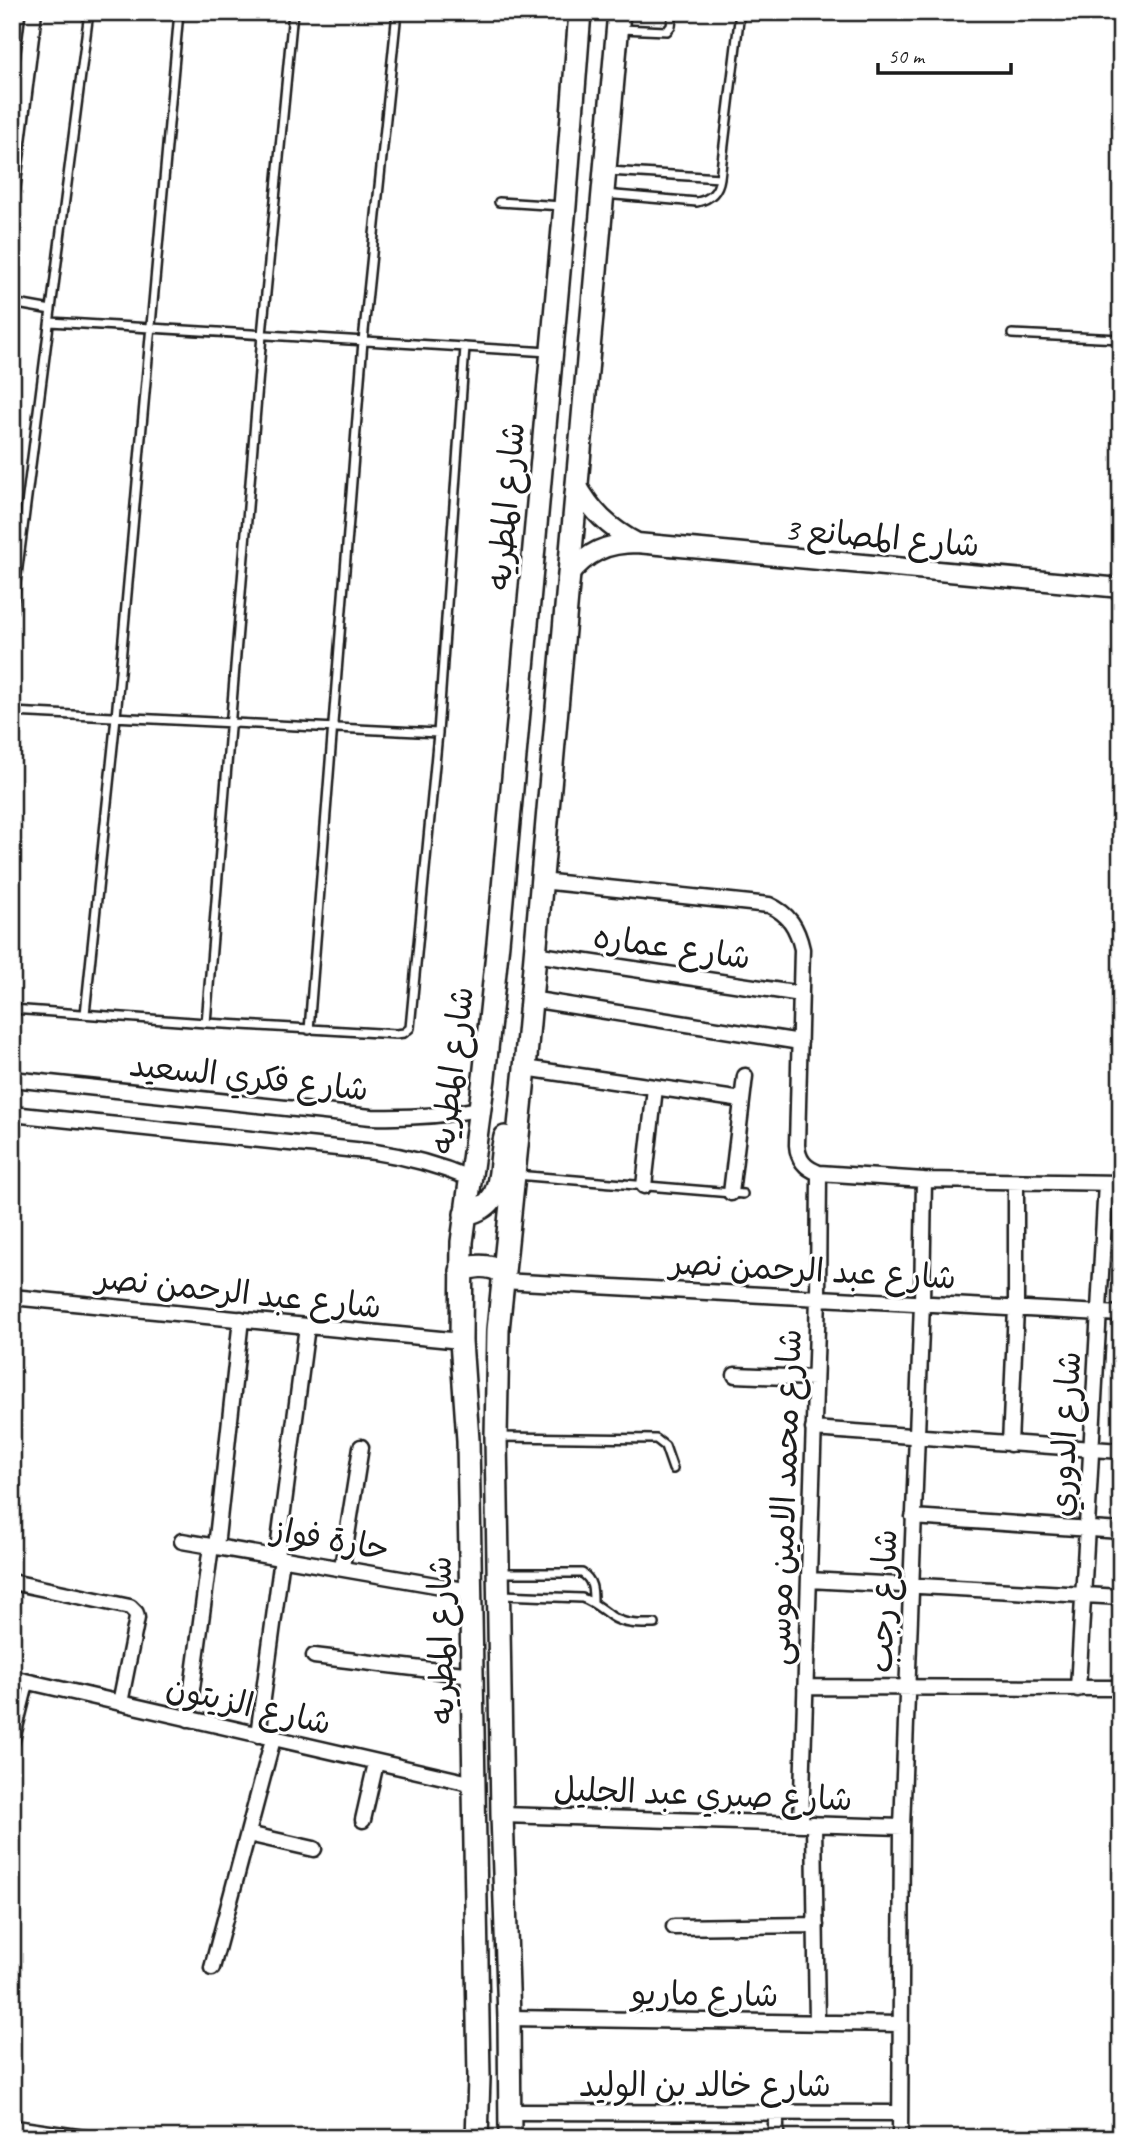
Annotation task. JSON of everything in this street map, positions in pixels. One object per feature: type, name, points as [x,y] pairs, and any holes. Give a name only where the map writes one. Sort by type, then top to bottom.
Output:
[{"type":"main road","name":"شارع المطريه","points":[[477,2138],[479,2078],[468,1440],[461,1342],[461,1271],[465,1214],[480,1109],[498,943],[580,12]]},
{"type":"main road","name":"شارع المطريه","points":[[510,2138],[498,1573],[498,1330],[525,1068],[618,21]]},
{"type":"main road","points":[[465,1214],[482,1208],[495,1195],[504,1141],[509,1130],[520,1122]]},
{"type":"main road","points":[[461,1271],[478,1266],[495,1268],[503,1277]]},
{"type":"street","points":[[12,191],[34,12]]},
{"type":"street","name":"شارع المصانع 3","points":[[576,483],[607,525],[637,544]]},
{"type":"street","name":"شارع المصانع 3","points":[[568,576],[578,563],[591,553],[621,543],[1121,588]]},
{"type":"street","points":[[541,881],[769,905],[782,911],[799,934],[802,949],[797,1153],[805,1167],[819,1173],[924,1180],[1113,1183]]},
{"type":"street","name":"شارع عماره","points":[[534,954],[801,994]]},
{"type":"street","points":[[530,999],[800,1042]]},
{"type":"street","points":[[525,1068],[742,1100]]},
{"type":"street","points":[[737,1194],[745,1076]]},
{"type":"street","name":"شارع فكري السعيد","points":[[12,1079],[371,1117],[432,1116],[480,1109]]},
{"type":"street","points":[[644,1186],[655,1088]]},
{"type":"street","name":"شارع فكري السعيد","points":[[12,1114],[375,1152],[409,1157],[470,1178]]},
{"type":"street","name":"شارع محمد الامين موسى","points":[[817,2022],[816,1925],[808,1824],[805,1687],[818,1297],[819,1173]]},
{"type":"street","name":"شارع رجب","points":[[900,2138],[902,1827],[922,1303],[924,1180]]},
{"type":"street","points":[[1010,1444],[1016,1308],[1016,1182]]},
{"type":"street","name":"شارع الدوري","points":[[1078,1689],[1099,1312],[1113,1183]]},
{"type":"street","name":"شارع عبد الرحمن نصر","points":[[503,1277],[1121,1314]]},
{"type":"street","name":"شارع عبد الرحمن نصر","points":[[12,1297],[461,1342]]},
{"type":"street","points":[[188,1719],[241,1320]]},
{"type":"street","points":[[258,1735],[307,1326]]},
{"type":"street","points":[[735,1375],[814,1378]]},
{"type":"street","points":[[813,1429],[1121,1451]]},
{"type":"street","points":[[342,1567],[361,1447]]},
{"type":"street","points":[[914,1517],[1121,1531]]},
{"type":"street","name":"حارة فواز","points":[[182,1541],[470,1591]]},
{"type":"street","points":[[809,1580],[1121,1597]]},
{"type":"street","points":[[12,1582],[134,1610],[137,1618],[120,1703]]},
{"type":"street","points":[[314,1656],[472,1675]]},
{"type":"street","name":"شارع الزيتون","points":[[12,1678],[474,1784]]},
{"type":"street","points":[[805,1687],[1121,1688]]},
{"type":"street","points":[[212,1968],[273,1739]]},
{"type":"street","points":[[363,1820],[376,1762]]},
{"type":"street","name":"شارع صبري عبد الجليل","points":[[502,1815],[902,1827]]},
{"type":"street","points":[[248,1834],[314,1849]]},
{"type":"street","points":[[674,1927],[816,1925]]},
{"type":"street","name":"شارع ماريو","points":[[509,2018],[901,2024]]},
{"type":"street","name":"شارع خالد بن الوليد","points":[[510,2112],[900,2113]]},
{"type":"street","points":[[776,2113],[776,2138]]},
{"type":"lane","points":[[12,614],[89,12]]},
{"type":"lane","points":[[85,1014],[116,717],[179,12]]},
{"type":"lane","points":[[206,1023],[262,335],[293,12]]},
{"type":"lane","points":[[309,1030],[363,341],[397,12]]},
{"type":"lane","points":[[618,21],[667,31],[671,26],[673,12]]},
{"type":"lane","points":[[602,194],[697,202],[713,195],[719,187],[740,12]]},
{"type":"lane","points":[[604,170],[720,178]]},
{"type":"lane","points":[[499,202],[565,206]]},
{"type":"lane","points":[[12,303],[51,310]]},
{"type":"lane","points":[[50,322],[551,352]]},
{"type":"lane","points":[[1012,334],[1121,339]]},
{"type":"lane","points":[[12,1009],[309,1030],[396,1034],[404,1033],[410,1028],[438,733],[465,347]]},
{"type":"lane","points":[[12,712],[438,733]]},
{"type":"lane","points":[[515,1175],[737,1194]]},
{"type":"lane","points":[[496,1437],[656,1439],[665,1446],[674,1469]]},
{"type":"lane","points":[[498,1573],[582,1573],[591,1583],[593,1602]]},
{"type":"lane","points":[[499,1595],[582,1598],[625,1622],[655,1624]]},
{"type":"lane","points":[[12,1754],[30,1682]]},
{"type":"lane","points":[[12,2124],[109,2138]]}]
